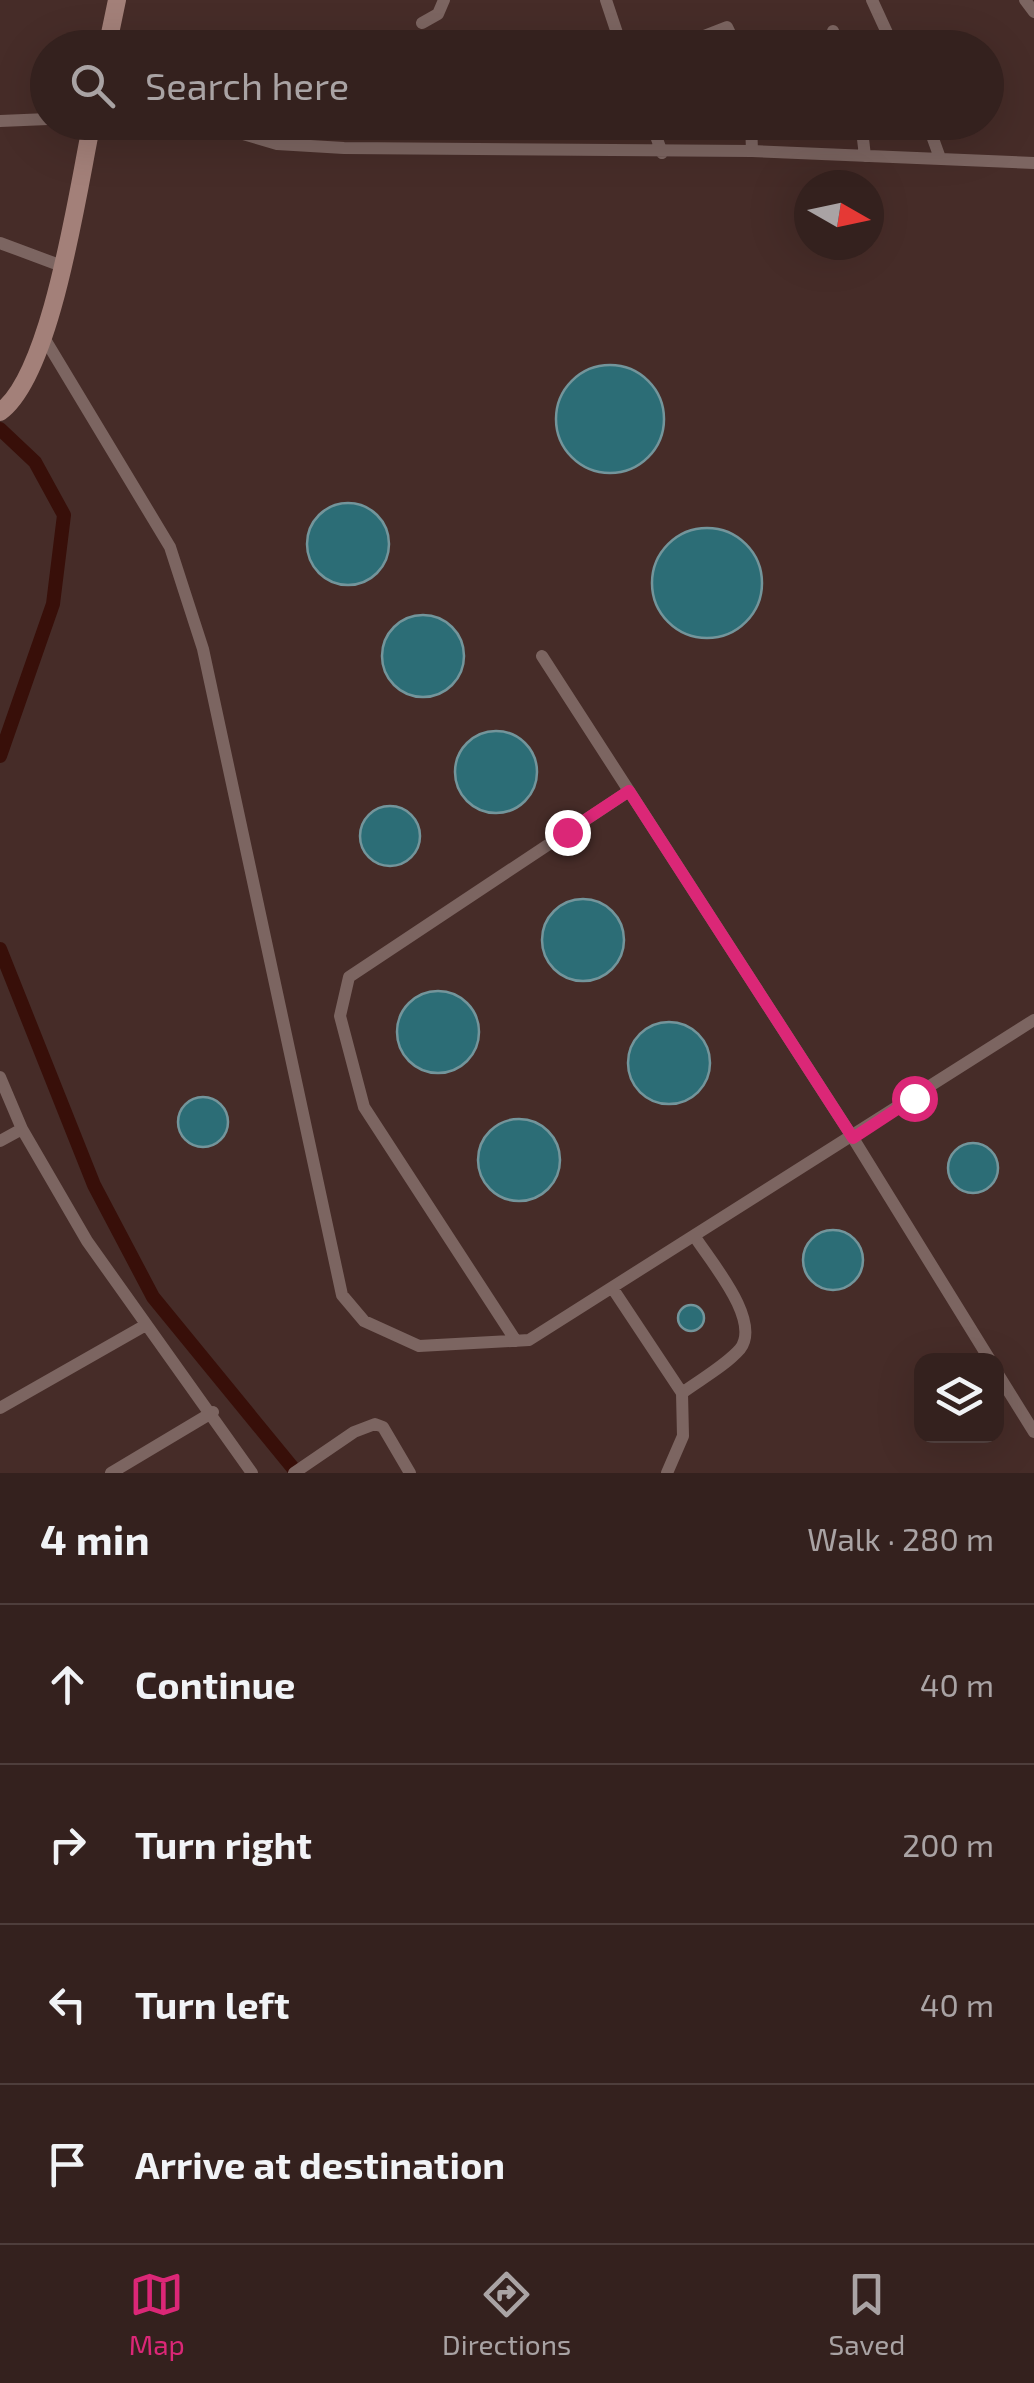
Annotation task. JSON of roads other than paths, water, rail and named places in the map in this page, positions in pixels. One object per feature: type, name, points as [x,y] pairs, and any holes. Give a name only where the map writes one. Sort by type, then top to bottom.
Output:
[{"type":"street","points":[[111,30],[117,0]]},
{"type":"street","points":[[422,24],[438,14],[444,0]]},
{"type":"street","points":[[606,0],[616,30]]},
{"type":"street","points":[[872,0],[886,30]]},
{"type":"street","points":[[1025,0],[1034,12]]},
{"type":"street","points":[[0,122],[30,120]]},
{"type":"street","points":[[0,412],[32,373],[62,266],[88,140]]},
{"type":"street","points":[[264,140],[278,144],[662,153],[752,151],[1034,163]]},
{"type":"street","points":[[657,140],[662,153]]},
{"type":"street","points":[[752,140],[752,151]]},
{"type":"street","points":[[863,140],[865,156]]},
{"type":"street","points":[[933,140],[940,158]]},
{"type":"street","points":[[0,243],[62,266]]},
{"type":"street","points":[[43,336],[170,548],[187,598],[203,649],[342,1295],[364,1321],[420,1346],[516,1341],[545,1332],[1034,1020]]},
{"type":"street","points":[[542,656],[853,1138],[986,1353]]},
{"type":"street","points":[[516,1341],[364,1107],[340,1016],[344,985],[349,977],[629,791]]},
{"type":"street","points":[[0,1077],[22,1129],[87,1241],[144,1326],[213,1412],[252,1473]]},
{"type":"street","points":[[0,1141],[22,1129]]},
{"type":"street","points":[[682,1393],[735,1354],[746,1336],[745,1316],[696,1237]]},
{"type":"street","points":[[613,1289],[682,1393],[683,1436],[667,1473]]},
{"type":"street","points":[[0,1408],[144,1326]]},
{"type":"street","points":[[1004,1384],[1034,1432]]},
{"type":"street","points":[[111,1473],[213,1412]]},
{"type":"street","points":[[294,1473],[354,1432],[375,1424],[383,1427],[410,1473]]},
{"type":"waterway","points":[[0,429],[35,462],[64,515],[53,604],[0,756]]},
{"type":"waterway","points":[[0,949],[94,1185],[153,1297],[297,1473]]}]
